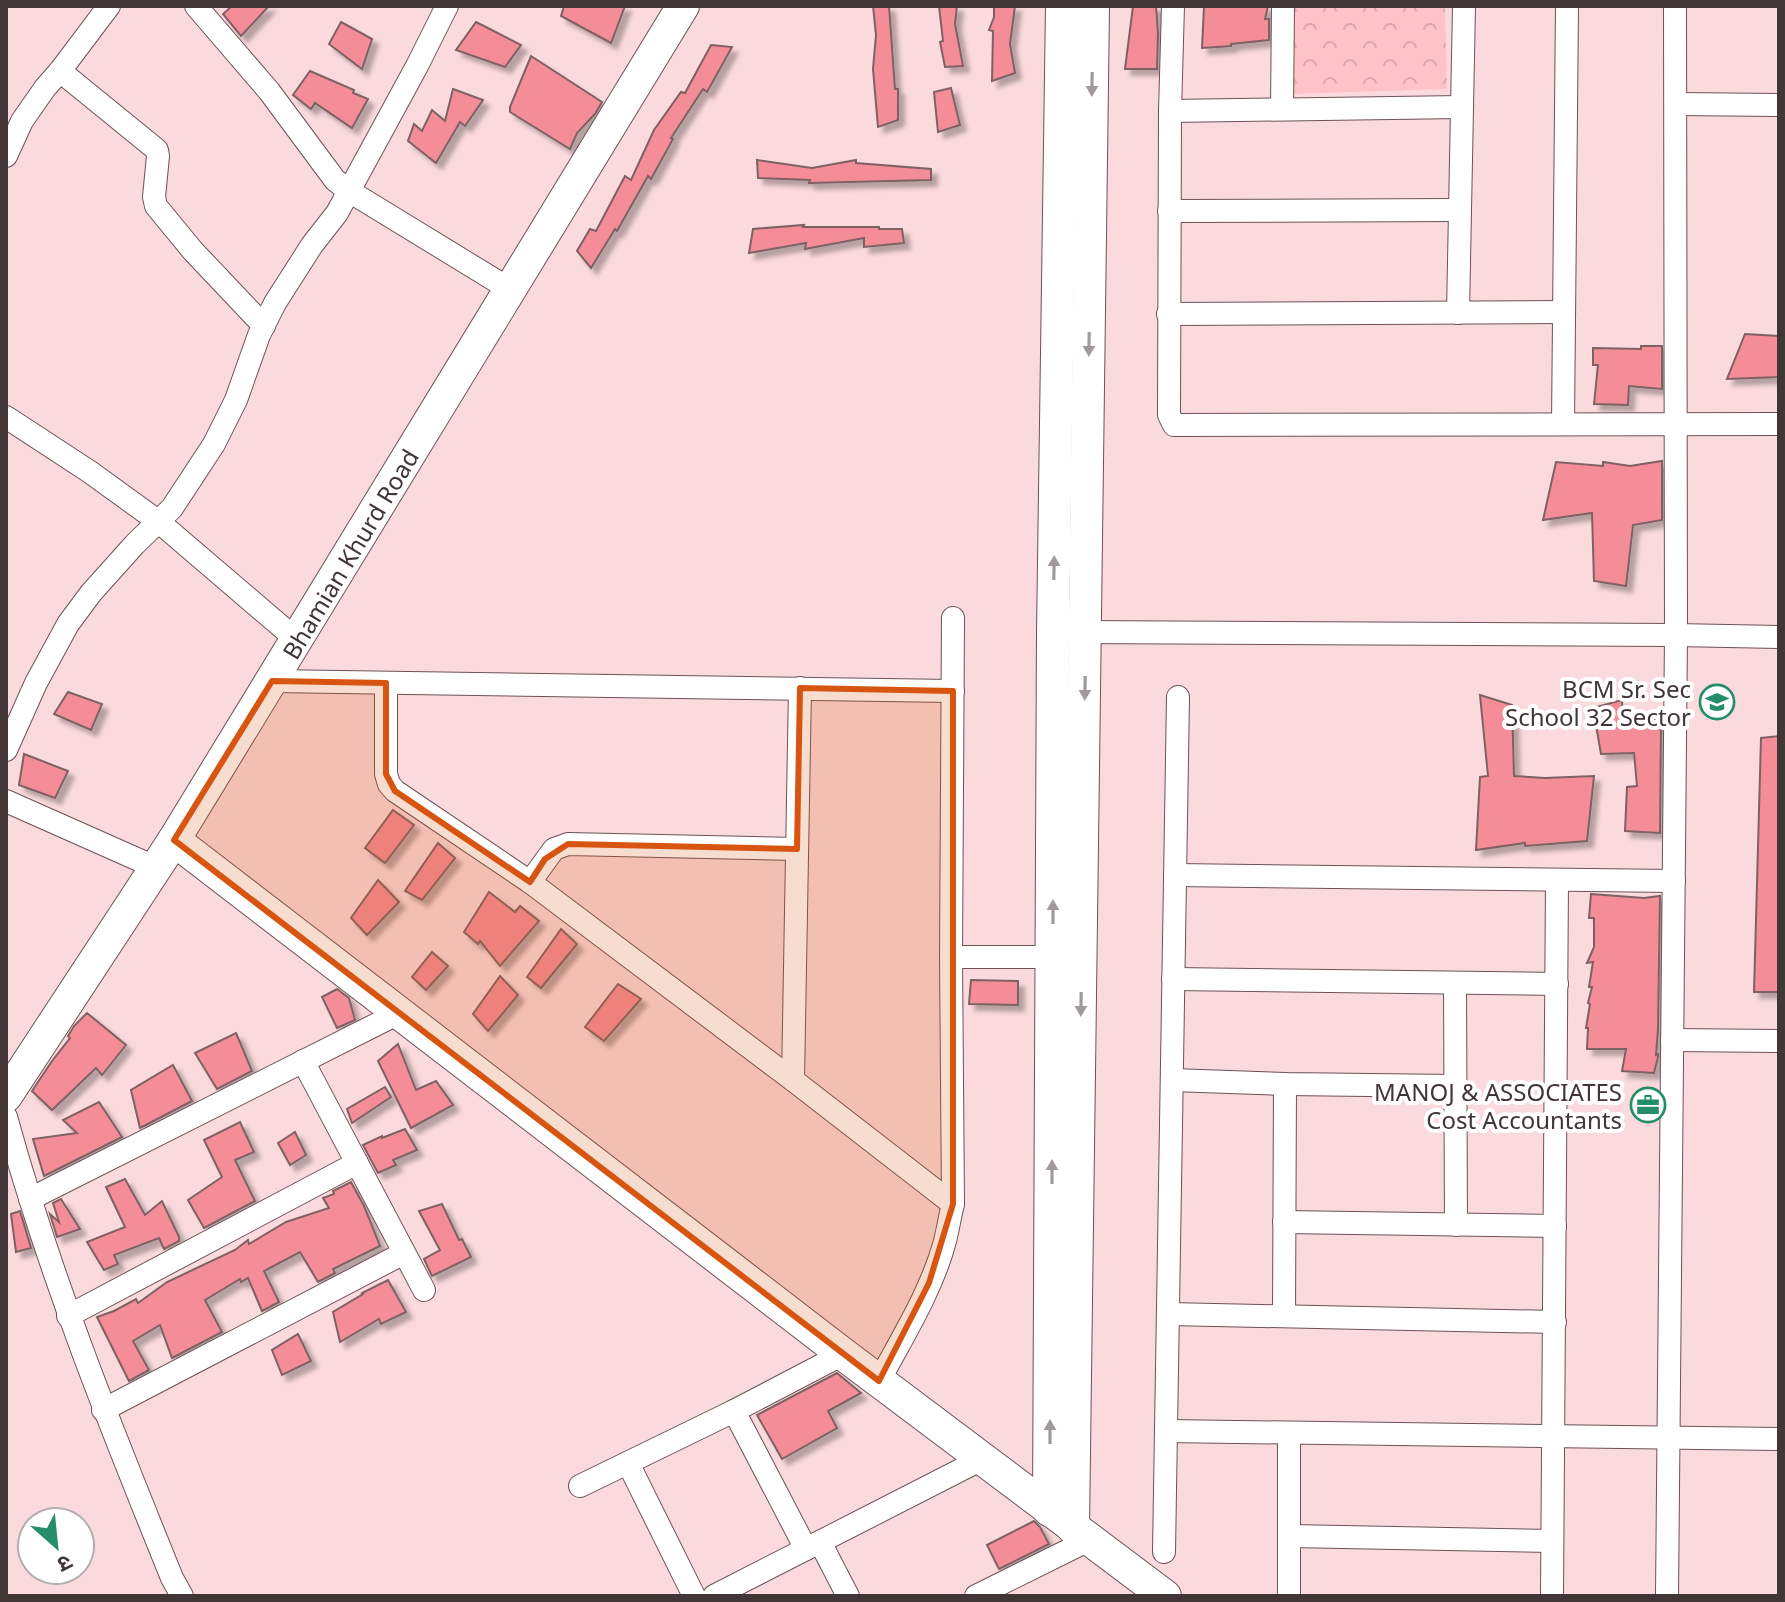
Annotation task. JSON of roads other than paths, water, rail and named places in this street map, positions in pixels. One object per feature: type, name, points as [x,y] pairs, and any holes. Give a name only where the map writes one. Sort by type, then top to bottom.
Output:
[{"type":"street","points":[[6,156],[22,121],[109,6]]},
{"type":"street","points":[[196,6],[269,91],[335,180],[511,290]]},
{"type":"street","points":[[6,750],[53,649],[68,624],[91,593],[172,508],[214,444],[236,400],[264,326],[288,280],[337,213],[447,6]]},
{"type":"street","name":"Bhamian Khurd Road","points":[[6,1096],[157,868],[683,6]]},
{"type":"street","points":[[1062,6],[1053,632],[1067,957],[1071,1526]]},
{"type":"street","points":[[1067,957],[1085,631],[1093,6]]},
{"type":"street","points":[[1173,6],[1168,314],[1169,415],[1174,425],[1779,424]]},
{"type":"street","points":[[1282,109],[1283,6]]},
{"type":"street","points":[[1458,313],[1464,6]]},
{"type":"street","points":[[1563,424],[1567,6]]},
{"type":"street","points":[[1667,1596],[1676,635],[1675,6]]},
{"type":"street","points":[[60,71],[157,150],[156,206],[193,251],[264,326]]},
{"type":"street","points":[[1676,104],[1779,105]]},
{"type":"street","points":[[1170,111],[1462,107]]},
{"type":"street","points":[[1169,211],[1460,210]]},
{"type":"street","points":[[1168,314],[1564,312]]},
{"type":"street","points":[[6,417],[159,522],[297,640]]},
{"type":"street","points":[[879,1381],[929,1283],[945,1243],[953,1204],[953,618]]},
{"type":"street","points":[[1053,632],[1779,637]]},
{"type":"street","points":[[272,681],[953,691]]},
{"type":"street","points":[[386,683],[386,774],[395,791],[530,882],[953,1204]]},
{"type":"street","points":[[793,1080],[800,688]]},
{"type":"street","points":[[1164,1552],[1178,697]]},
{"type":"street","points":[[6,801],[157,868]]},
{"type":"street","points":[[174,840],[843,1354],[1165,1596]]},
{"type":"street","points":[[530,882],[554,849],[568,844],[797,849]]},
{"type":"street","points":[[1175,875],[1674,881]]},
{"type":"street","points":[[1552,1596],[1557,880]]},
{"type":"street","points":[[951,957],[1067,957]]},
{"type":"street","points":[[1173,979],[1557,984]]},
{"type":"street","points":[[1455,983],[1456,1225]]},
{"type":"street","points":[[30,1199],[399,1013]]},
{"type":"street","points":[[1672,1040],[1779,1041]]},
{"type":"street","points":[[303,1061],[424,1290]]},
{"type":"street","points":[[1172,1080],[1455,1086]]},
{"type":"street","points":[[1284,1316],[1285,1084]]},
{"type":"street","points":[[6,1117],[68,1316],[103,1410],[182,1596]]},
{"type":"street","points":[[68,1316],[357,1163]]},
{"type":"street","points":[[1284,1222],[1555,1226]]},
{"type":"street","points":[[103,1410],[404,1253]]},
{"type":"street","points":[[1168,1314],[1555,1322]]},
{"type":"street","points":[[580,1486],[843,1354]]},
{"type":"street","points":[[734,1411],[813,1545],[848,1596]]},
{"type":"street","points":[[1166,1431],[1779,1439]]},
{"type":"street","points":[[1289,1433],[1289,1596]]},
{"type":"street","points":[[714,1596],[982,1459]]},
{"type":"street","points":[[628,1463],[694,1596]]},
{"type":"street","points":[[976,1596],[1071,1526]]},
{"type":"street","points":[[1290,1536],[1552,1541]]},
{"type":"place","name":"BCM Sr. Sec School 32 Sector","points":[[1717,702]]},
{"type":"place","name":"MANOJ & ASSOCIATES Cost Accountants","points":[[1648,1105]]}]
